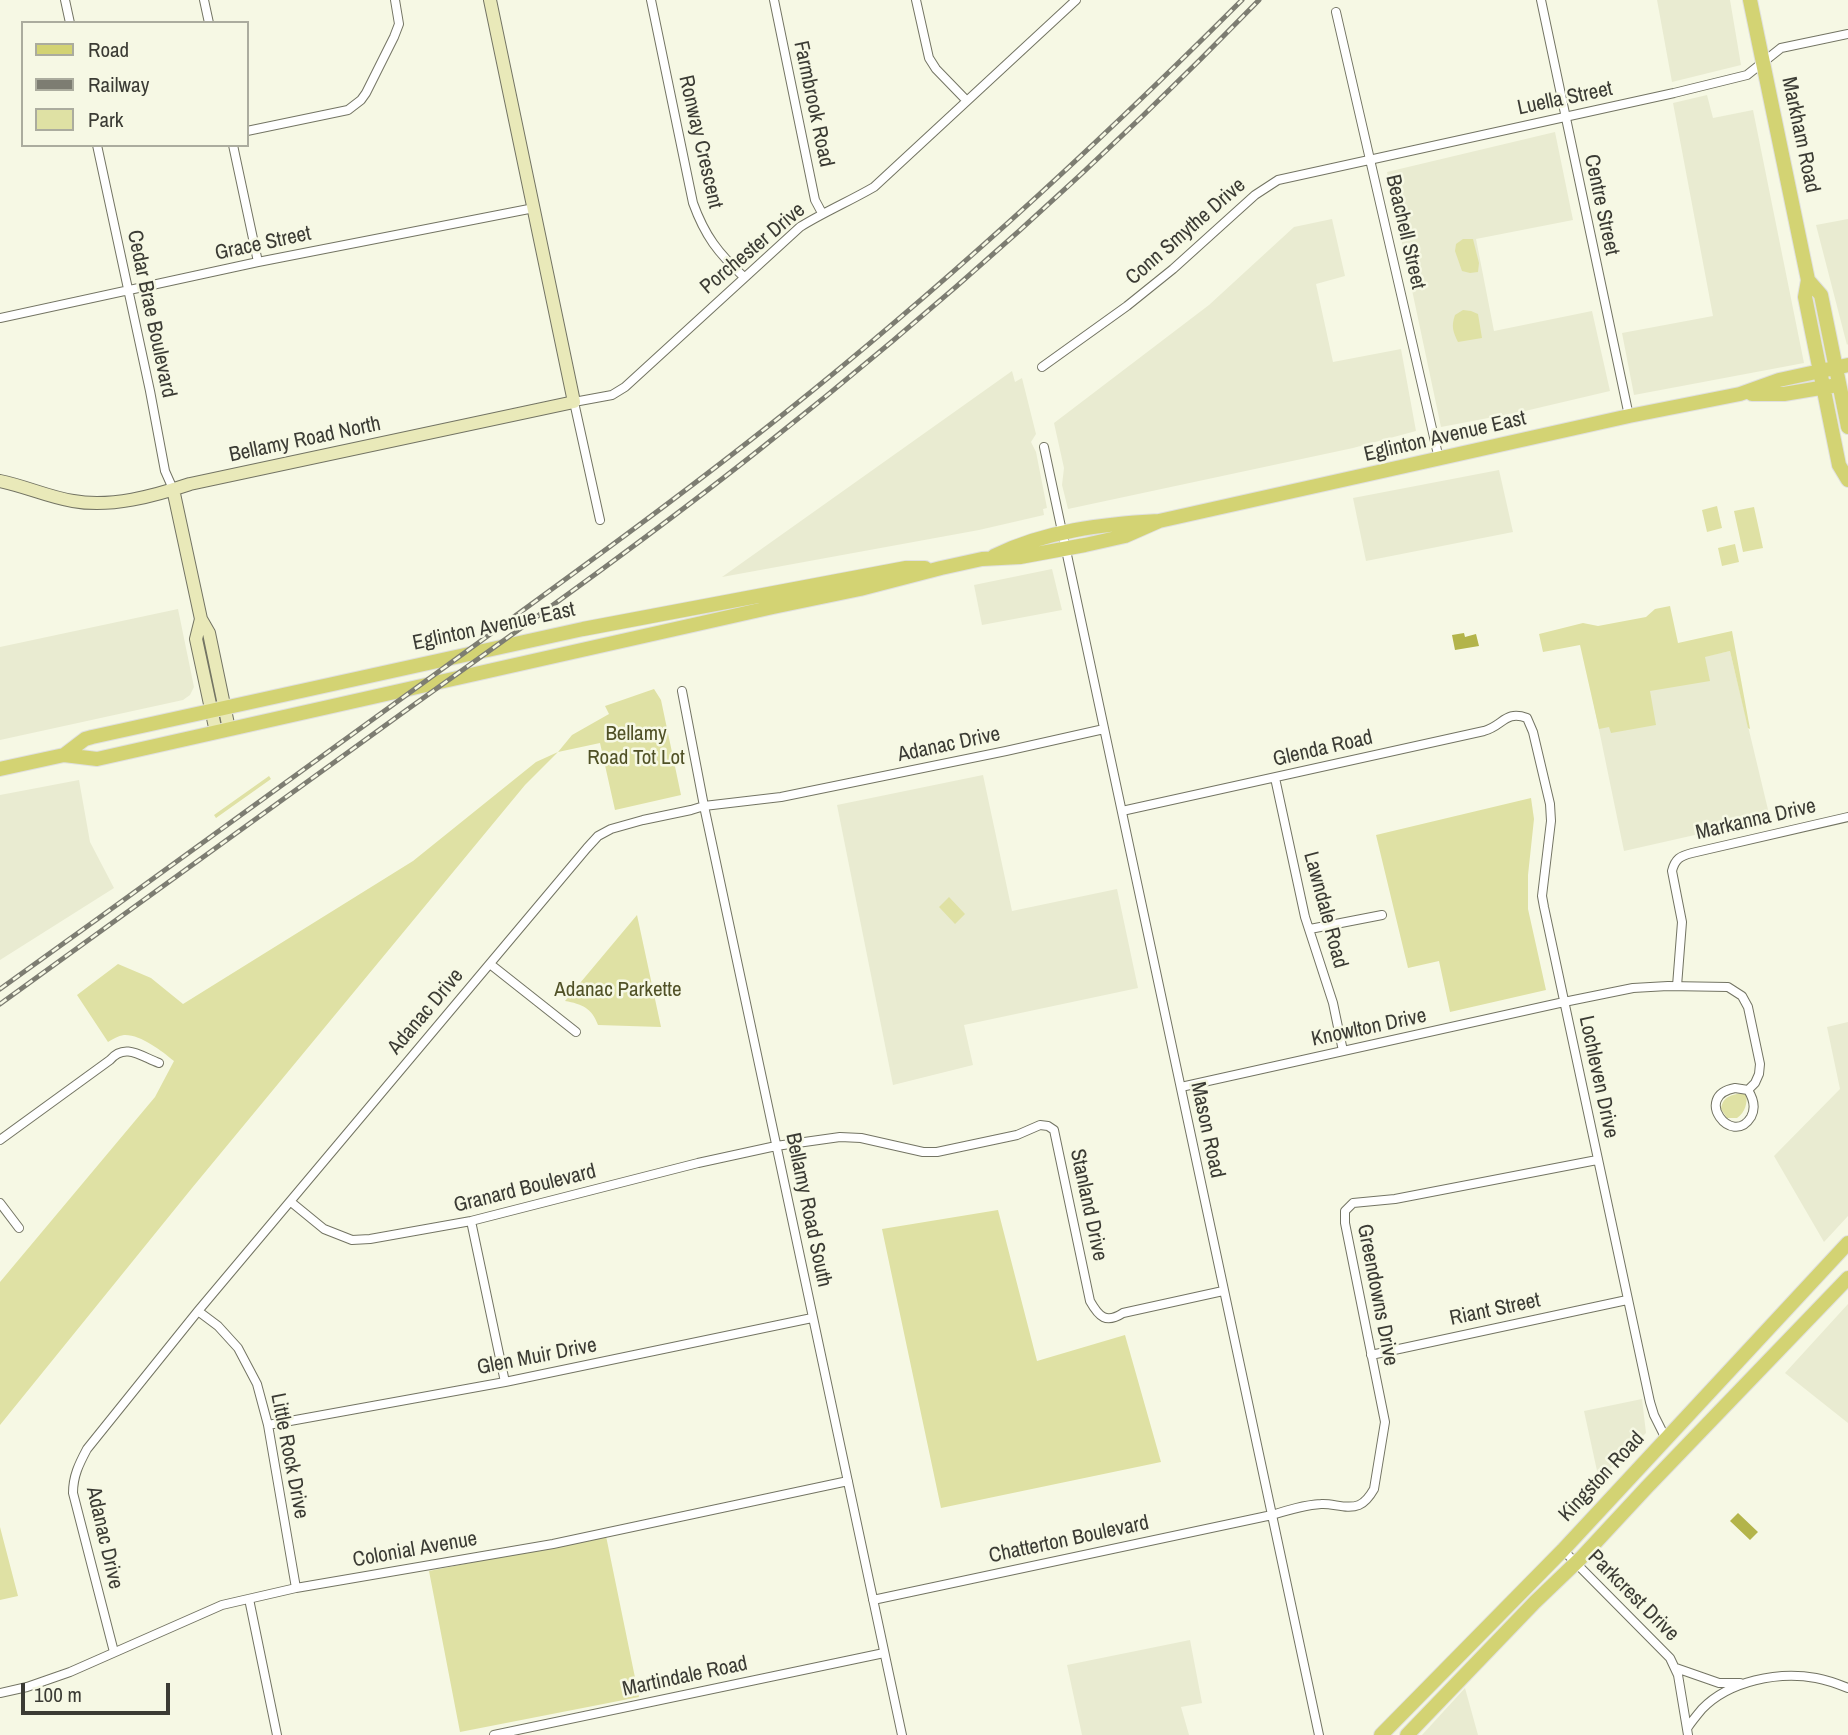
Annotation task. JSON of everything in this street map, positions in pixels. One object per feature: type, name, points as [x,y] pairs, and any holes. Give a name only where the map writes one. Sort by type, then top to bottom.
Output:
[{"type":"main road","name":"Markham Road","points":[[1750,0],[1808,280],[1805,297],[1823,388],[1839,466],[1848,480]]},
{"type":"main road","name":"Markham Road","points":[[1808,280],[1821,295],[1842,366],[1848,428]]},
{"type":"main road","name":"Eglinton Avenue East","points":[[990,558],[1017,544],[1063,533],[1117,523],[1159,521],[1629,416],[1740,394],[1779,380],[1842,366]]},
{"type":"main road","name":"Eglinton Avenue East","points":[[1740,394],[1784,394],[1844,384]]},
{"type":"main road","name":"Eglinton Avenue East","points":[[0,769],[64,755],[97,758],[860,589],[941,568],[990,558],[1020,557],[1066,549],[1125,536],[1159,521]]},
{"type":"main road","name":"Eglinton Avenue East","points":[[64,755],[85,739],[92,737],[583,629],[906,568],[941,568]]},
{"type":"main road","name":"Kingston Road","points":[[1381,1735],[1563,1550],[1848,1243]]},
{"type":"main road","name":"Kingston Road","points":[[1408,1735],[1848,1278]]},
{"type":"main road","points":[[1529,1583],[1535,1602]]},
{"type":"street","points":[[65,0],[70,21]]},
{"type":"street","points":[[204,0],[209,21]]},
{"type":"street","points":[[248,131],[348,110],[361,100],[399,24],[395,0]]},
{"type":"street","points":[[490,0],[600,520]]},
{"type":"street","name":"Ronway Crescent","points":[[651,0],[693,202],[708,237],[723,257],[744,277]]},
{"type":"street","name":"Farmbrook Road","points":[[774,0],[816,200],[822,213]]},
{"type":"street","points":[[916,0],[929,58],[967,101]]},
{"type":"street","name":"Porchester Drive","points":[[575,402],[612,395],[625,387],[800,227],[874,187],[1076,0]]},
{"type":"street","name":"Centre Street","points":[[1541,0],[1629,416]]},
{"type":"street","name":"Beachell Street","points":[[1336,12],[1439,459]]},
{"type":"street","name":"Luella Street","points":[[1370,159],[1747,75],[1781,48],[1848,34]]},
{"type":"street","name":"Cedar Brae Boulevard","points":[[97,147],[165,471],[173,489]]},
{"type":"street","points":[[233,147],[258,262]]},
{"type":"street","name":"Conn Smythe Drive","points":[[1042,367],[1173,269],[1266,186],[1278,180],[1370,159]]},
{"type":"street","name":"Grace Street","points":[[0,318],[258,262],[534,208]]},
{"type":"street","name":"Bellamy Road North","points":[[0,481],[72,501],[114,502],[575,402]]},
{"type":"street","points":[[1044,447],[1063,533]]},
{"type":"street","points":[[173,489],[201,619],[209,633],[223,731]]},
{"type":"street","name":"Mason Road","points":[[1063,533],[1319,1735]]},
{"type":"street","name":"Bellamy Road South","points":[[682,691],[704,806],[902,1735]]},
{"type":"street","name":"Glenda Road","points":[[1122,811],[1484,731],[1495,728],[1513,715],[1527,718]]},
{"type":"street","name":"Lochleven Drive","points":[[1527,718],[1533,732],[1549,804],[1550,821],[1542,896],[1650,1402],[1667,1439]]},
{"type":"street","name":"Adanac Drive","points":[[114,1652],[76,1506],[73,1481],[87,1449],[198,1311],[598,836],[619,826],[704,806],[781,797],[1104,729]]},
{"type":"street","name":"Lawndale Road","points":[[1275,778],[1305,917],[1333,1003],[1343,1051]]},
{"type":"street","name":"Markanna Drive","points":[[1677,986],[1682,935],[1672,872],[1677,859],[1692,853],[1848,817]]},
{"type":"street","points":[[1310,929],[1382,915]]},
{"type":"street","points":[[490,964],[576,1032]]},
{"type":"street","name":"Knowlton Drive","points":[[1181,1087],[1564,1002],[1633,988],[1677,986],[1728,987],[1742,996],[1748,1007],[1760,1064],[1755,1083],[1748,1090]]},
{"type":"street","points":[[0,1140],[115,1054],[133,1051],[159,1063]]},
{"type":"street","points":[[1728,1089],[1748,1090],[1754,1108],[1745,1124],[1733,1126],[1721,1121],[1716,1109],[1718,1097],[1728,1089]]},
{"type":"street","name":"Stanland Drive","points":[[776,1146],[840,1137],[861,1138],[923,1152],[937,1152],[1017,1135],[1040,1125],[1048,1126],[1054,1130],[1090,1301],[1096,1311],[1107,1318],[1115,1318],[1123,1312],[1223,1291]]},
{"type":"street","name":"Granard Boulevard","points":[[291,1202],[324,1229],[352,1240],[370,1239],[471,1221],[698,1163],[776,1146]]},
{"type":"street","name":"Greendowns Drive","points":[[1272,1515],[1322,1503],[1354,1507],[1364,1503],[1374,1489],[1385,1422],[1345,1223],[1345,1211],[1348,1207],[1353,1203],[1395,1199],[1597,1160]]},
{"type":"street","points":[[0,1203],[19,1227]]},
{"type":"street","points":[[471,1221],[505,1382]]},
{"type":"street","name":"Riant Street","points":[[1371,1355],[1627,1300]]},
{"type":"street","name":"Little Rock Drive","points":[[198,1311],[218,1326],[238,1348],[257,1384],[268,1425],[296,1588]]},
{"type":"street","name":"Glen Muir Drive","points":[[268,1425],[505,1382],[812,1318]]},
{"type":"street","name":"Colonial Avenue","points":[[0,1693],[61,1675],[222,1605],[296,1588],[554,1544],[848,1481]]},
{"type":"street","name":"Chatterton Boulevard","points":[[873,1600],[1272,1515]]},
{"type":"street","name":"Parkcrest Drive","points":[[1563,1550],[1670,1658],[1676,1668],[1688,1731]]},
{"type":"street","points":[[249,1599],[277,1735]]},
{"type":"street","name":"Martindale Road","points":[[494,1735],[884,1653]]},
{"type":"street","name":"Parkcrest Drive","points":[[1676,1668],[1718,1683],[1798,1676],[1816,1678],[1848,1688]]},
{"type":"street","name":"Parkcrest Drive","points":[[1688,1731],[1709,1703],[1746,1682]]},
{"type":"shaded area","points":[[1657,0],[1730,0],[1741,65],[1672,82]]},
{"type":"shaded area","points":[[1707,95],[1713,118],[1753,110],[1804,363],[1634,395],[1622,333],[1713,316],[1673,103]]},
{"type":"shaded area","points":[[1555,132],[1573,220],[1476,239],[1494,331],[1592,311],[1610,391],[1441,427],[1387,172]]},
{"type":"shaded area","points":[[1332,219],[1345,276],[1316,284],[1333,362],[1401,349],[1416,431],[1353,448],[1068,509],[1062,485],[1064,468],[1054,423],[1209,305],[1294,227]]},
{"type":"shaded area","points":[[1848,219],[1848,344],[1847,345],[1816,225]]},
{"type":"shaded area","points":[[1012,371],[1015,382],[1022,378],[1036,434],[1031,442],[1036,452],[1047,508],[1043,509],[1044,515],[979,530],[722,577]]},
{"type":"shaded area","points":[[1499,470],[1513,532],[1366,561],[1353,498]]},
{"type":"shaded area","points":[[1052,569],[1062,610],[982,625],[974,585]]},
{"type":"shaded area","points":[[178,609],[194,687],[190,695],[183,700],[0,740],[0,647]]},
{"type":"shaded area","points":[[1464,633],[1465,637],[1476,634],[1479,646],[1455,650],[1452,635]]},
{"type":"shaded area","points":[[1730,651],[1770,818],[1624,851],[1589,681]]},
{"type":"shaded area","points":[[983,775],[1012,911],[1117,889],[1138,988],[964,1025],[973,1065],[893,1085],[837,805]]},
{"type":"shaded area","points":[[79,780],[90,842],[114,888],[0,960],[0,795]]},
{"type":"shaded area","points":[[1848,1022],[1848,1216],[1824,1242],[1774,1156],[1840,1089],[1827,1027]]},
{"type":"shaded area","points":[[1848,1304],[1848,1423],[1785,1373]]},
{"type":"shaded area","points":[[1642,1399],[1646,1433],[1599,1480],[1584,1411]]},
{"type":"shaded area","points":[[1738,1513],[1758,1532],[1750,1540],[1730,1521]]},
{"type":"shaded area","points":[[1190,1640],[1202,1703],[1181,1707],[1189,1735],[1082,1735],[1067,1665]]},
{"type":"shaded area","points":[[1465,1688],[1478,1735],[1422,1735]]},
{"type":"green space","points":[[1463,239],[1473,239],[1479,263],[1478,272],[1462,271],[1455,251],[1456,244]]},
{"type":"green space","points":[[1463,310],[1478,314],[1482,338],[1458,342],[1453,322],[1455,315]]},
{"type":"green space","points":[[1717,506],[1722,528],[1707,532],[1702,510]]},
{"type":"green space","points":[[1754,507],[1763,548],[1743,552],[1734,511]]},
{"type":"green space","points":[[1735,544],[1739,562],[1722,566],[1718,548]]},
{"type":"green space","points":[[1670,606],[1678,643],[1732,631],[1750,729],[1730,651],[1705,657],[1710,681],[1650,691],[1656,725],[1611,733],[1609,727],[1599,729],[1580,645],[1543,652],[1539,634],[1583,623],[1598,626],[1646,617],[1655,609]]},
{"type":"green space","name":"Bellamy Road Tot Lot","points":[[654,689],[661,700],[681,795],[615,810],[600,743],[558,752],[572,735],[609,714],[605,706]]},
{"type":"green space","points":[[558,752],[525,785],[0,1425],[0,1282],[155,1097],[174,1061],[137,1037],[124,1035],[108,1042],[77,995],[118,964],[151,978],[183,1004],[413,861],[536,762]]},
{"type":"green space","points":[[269,776],[271,779],[216,818],[214,815]]},
{"type":"green space","points":[[1531,798],[1534,819],[1528,875],[1528,909],[1546,990],[1450,1012],[1439,961],[1408,968],[1376,835]]},
{"type":"green space","points":[[949,897],[965,914],[955,924],[939,907]]},
{"type":"green space","name":"Adanac Parkette","points":[[637,915],[661,1027],[598,1025],[593,1014],[586,1008],[565,1001]]},
{"type":"green space","points":[[1746,1094],[1747,1100],[1742,1113],[1737,1118],[1727,1118],[1721,1109],[1724,1101]]},
{"type":"green space","points":[[998,1210],[1037,1361],[1125,1335],[1161,1462],[941,1508],[882,1229]]},
{"type":"green space","points":[[0,1527],[18,1596],[0,1600]]},
{"type":"green space","points":[[606,1536],[639,1697],[460,1732],[429,1571]]},
{"type":"railway","points":[[0,989],[567,578],[786,412],[904,314],[1020,212],[1132,108],[1242,0]]},
{"type":"railway","points":[[0,1004],[582,584],[759,450],[889,344],[1016,233],[1140,119],[1259,0]]}]
